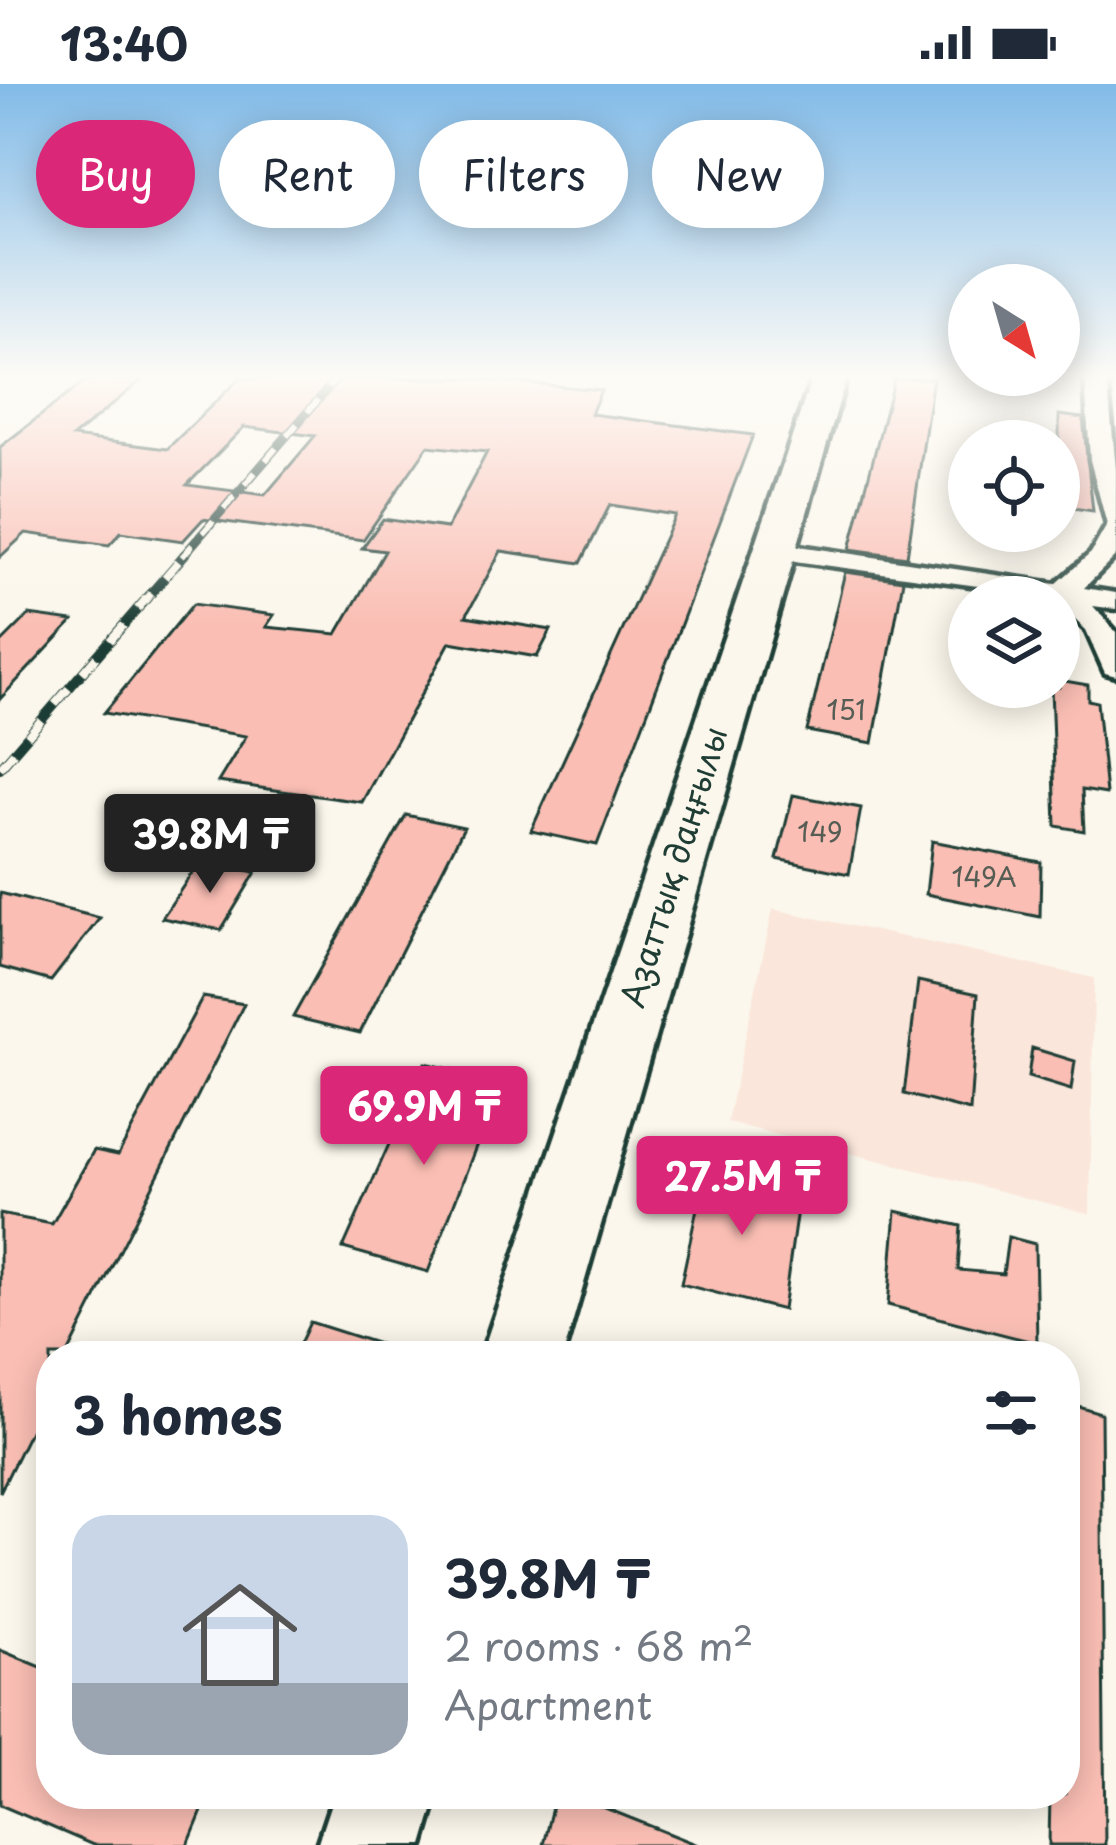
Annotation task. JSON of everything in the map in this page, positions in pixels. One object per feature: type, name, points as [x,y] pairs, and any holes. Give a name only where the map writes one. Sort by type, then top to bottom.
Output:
[{"type":"main road","name":"Азаттық даңғылы","points":[[527,1341],[802,460]]},
{"type":"main road","points":[[370,1845],[381,1809]]},
{"type":"street","points":[[1109,461],[1116,520]]},
{"type":"street","points":[[1080,577],[1102,557],[1116,531]]},
{"type":"street","points":[[772,550],[948,576]]},
{"type":"street","points":[[1080,596],[1116,601]]},
{"type":"street","points":[[1080,609],[1099,626],[1116,667]]},
{"type":"shaded area","points":[[773,909],[1094,978],[1090,1214],[727,1122]]},
{"type":"building","points":[[0,460],[211,460],[187,485],[265,495],[295,460],[418,460],[363,540],[203,519],[183,541],[121,532],[109,545],[26,533],[0,557]]},
{"type":"building","points":[[483,460],[743,460],[597,845],[531,831],[675,515],[610,505],[581,563],[501,551],[466,616],[551,630],[537,657],[450,642],[362,802],[218,782],[246,736],[104,713],[193,604],[274,615],[266,627],[337,634],[385,551],[362,548],[383,519],[447,528]]},
{"type":"building","points":[[873,460],[921,460],[907,557],[850,549]]},
{"type":"building","points":[[1080,460],[1088,460],[1093,511],[1080,509]]},
{"type":"building","points":[[845,572],[903,580],[873,743],[807,731]]},
{"type":"building","points":[[29,615],[73,621],[0,699],[0,644]]},
{"type":"building","points":[[1080,684],[1088,685],[1088,700],[1097,702],[1106,794],[1082,790],[1084,831],[1056,826],[1052,708],[1080,708]]},
{"type":"building","points":[[793,795],[861,808],[849,874],[777,859]]},
{"type":"building","points":[[406,815],[464,827],[360,1033],[293,1017]]},
{"type":"building","points":[[932,841],[1041,862],[1040,917],[926,894]]},
{"type":"building","points":[[200,861],[256,872],[221,930],[162,918]]},
{"type":"building","points":[[0,893],[100,918],[51,981],[0,967]]},
{"type":"building","points":[[918,981],[978,994],[970,1111],[904,1094]]},
{"type":"building","points":[[203,997],[244,1004],[75,1341],[36,1341],[36,1419],[0,1492],[0,1214],[52,1224],[94,1150],[118,1155]]},
{"type":"building","points":[[1032,1048],[1075,1061],[1071,1090],[1028,1077]]},
{"type":"building","points":[[425,1063],[501,1081],[428,1272],[343,1248]]},
{"type":"building","points":[[706,1166],[800,1188],[783,1310],[681,1284]]},
{"type":"building","points":[[896,1211],[961,1226],[958,1270],[1003,1274],[1008,1237],[1035,1244],[1037,1341],[888,1305]]},
{"type":"building","points":[[310,1322],[370,1341],[301,1341]]},
{"type":"building","points":[[1080,1407],[1101,1413],[1105,1845],[1049,1845],[1050,1809],[1080,1809]]},
{"type":"building","points":[[0,1650],[36,1665],[36,1809],[203,1809],[188,1845],[93,1845],[0,1805]]},
{"type":"building","points":[[551,1809],[608,1809],[698,1845],[543,1845]]},
{"type":"railway","points":[[182,557],[266,460]]},
{"type":"railway","points":[[0,768],[185,554]]}]
